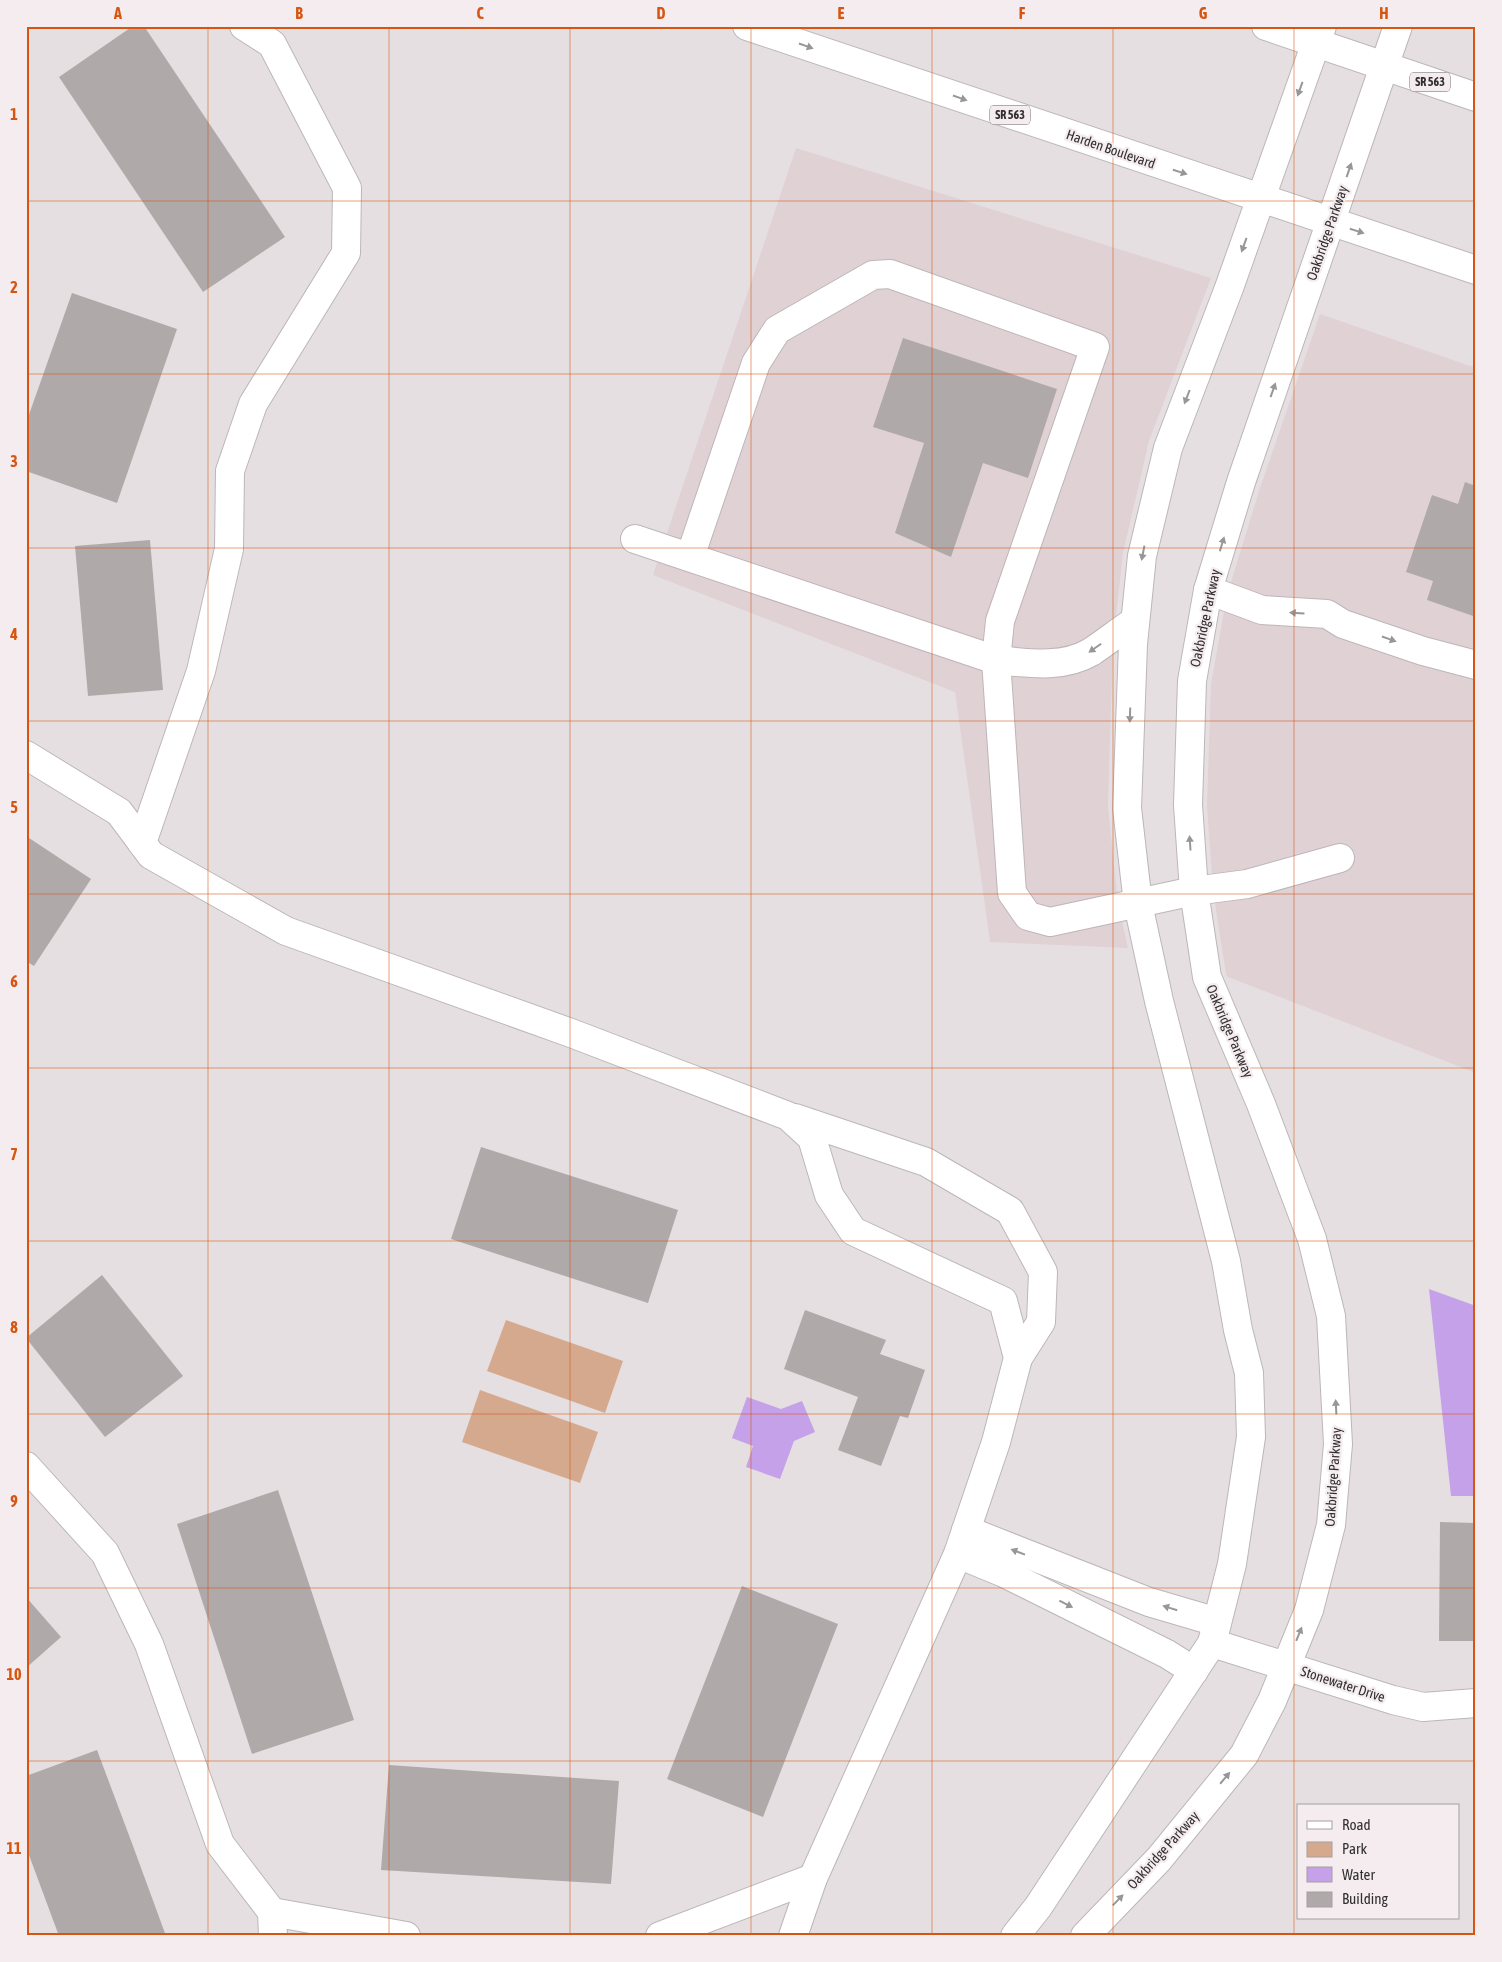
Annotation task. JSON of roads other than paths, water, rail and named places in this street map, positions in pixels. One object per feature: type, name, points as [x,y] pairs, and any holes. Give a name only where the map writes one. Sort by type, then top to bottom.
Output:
[{"type":"street","points":[[142,843],[201,671],[229,549],[230,471],[250,412],[253,404],[346,254],[347,188],[272,44],[244,26]]},
{"type":"street","name":"Harden Boulevard","points":[[747,26],[1476,270]]},
{"type":"street","name":"SR 563","points":[[1266,26],[1319,35],[1384,66],[1476,97]]},
{"type":"street","name":"Oakbridge Parkway","points":[[1085,1936],[1159,1858],[1244,1755],[1272,1701],[1309,1610],[1331,1525],[1338,1444],[1331,1316],[1312,1239],[1261,1104],[1207,977],[1194,891],[1188,805],[1192,681],[1208,590],[1241,482],[1398,26]]},
{"type":"street","points":[[1015,1936],[1038,1907],[1194,1671],[1215,1632],[1232,1564],[1251,1438],[1249,1374],[1208,1187],[1161,1010],[1138,904],[1127,808],[1135,621],[1142,556],[1168,448],[1319,35]]},
{"type":"street","points":[[690,557],[756,363],[777,330],[873,275],[890,274],[1095,348],[1000,621],[996,660],[1012,893],[1028,916],[1050,922],[1194,891],[1247,884],[1340,858]]},
{"type":"street","points":[[635,538],[996,660],[1042,664],[1069,661],[1090,652],[1135,621]]},
{"type":"street","points":[[1208,590],[1262,610],[1327,614],[1343,624],[1432,654],[1476,665]]},
{"type":"street","points":[[26,755],[119,812],[151,856],[286,931],[571,1033],[788,1116],[926,1162],[1010,1211],[1043,1272],[1041,1322],[1018,1358],[996,1442],[962,1542],[813,1878],[793,1936]]},
{"type":"street","points":[[788,1116],[812,1138],[829,1195],[852,1231],[1003,1301],[1018,1358]]},
{"type":"street","points":[[26,1466],[105,1553],[149,1644],[220,1844],[273,1924],[406,1936]]},
{"type":"street","points":[[962,1542],[1004,1573],[1167,1654],[1194,1671]]},
{"type":"street","name":"Stonewater Drive","points":[[962,1542],[1150,1602],[1286,1665],[1393,1700],[1424,1707],[1476,1703]]},
{"type":"street","points":[[660,1936],[813,1878]]},
{"type":"water","points":[[1429,1289],[1476,1306],[1476,1496],[1451,1496]]},
{"type":"water","points":[[747,1397],[781,1409],[802,1401],[815,1432],[794,1441],[780,1479],[746,1467],[753,1446],[732,1438]]}]
